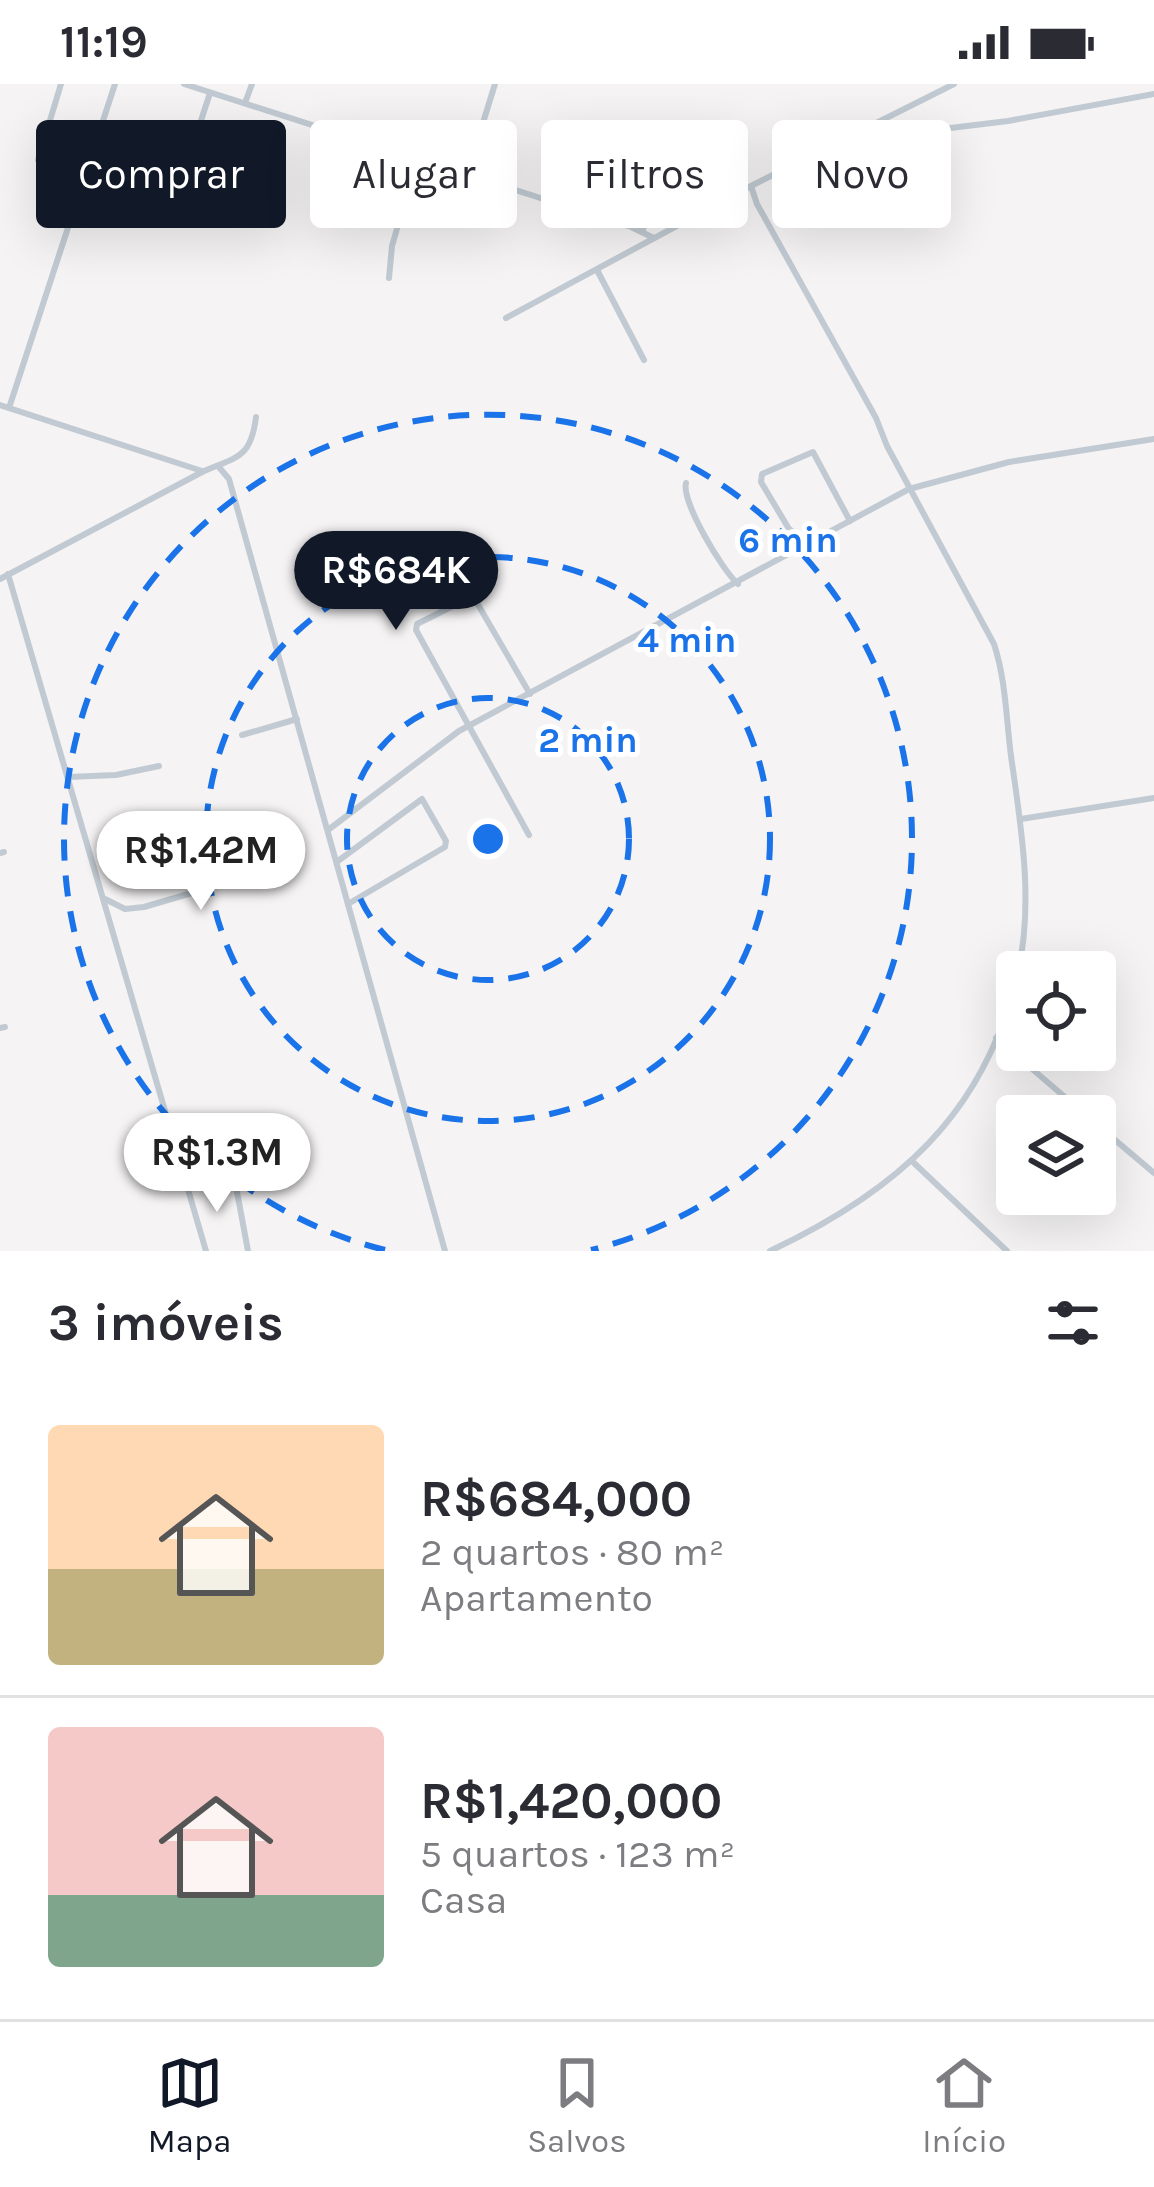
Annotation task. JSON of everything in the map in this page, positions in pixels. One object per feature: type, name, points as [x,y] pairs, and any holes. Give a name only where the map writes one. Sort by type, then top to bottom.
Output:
[{"type":"street","points":[[50,120],[61,84]]},
{"type":"street","points":[[115,84],[5,407],[204,471]]},
{"type":"street","points":[[184,84],[310,124]]},
{"type":"street","points":[[245,103],[252,84]]},
{"type":"street","points":[[484,120],[495,84]]},
{"type":"street","points":[[884,120],[954,84]]},
{"type":"street","points":[[201,120],[210,93]]},
{"type":"street","points":[[951,128],[1154,94]]},
{"type":"street","points":[[506,318],[772,176]]},
{"type":"street","points":[[751,186],[767,224],[876,418],[909,489],[994,644],[1004,676],[1021,819],[1024,922],[1020,951]]},
{"type":"street","points":[[517,190],[655,238]]},
{"type":"street","points":[[389,278],[397,228]]},
{"type":"street","points":[[597,270],[644,360]]},
{"type":"street","points":[[206,1251],[68,777],[4,576],[245,452],[256,417]]},
{"type":"street","points":[[328,830],[469,726],[909,489],[1009,462],[1154,440]]},
{"type":"street","points":[[810,544],[789,529],[761,482],[762,474],[812,452],[850,521]]},
{"type":"street","points":[[218,466],[229,478],[445,1251]]},
{"type":"street","points":[[686,483],[685,500],[728,575],[738,584]]},
{"type":"street","points":[[529,835],[416,628],[419,622],[468,596],[476,598],[530,694]]},
{"type":"street","points":[[242,735],[297,719]]},
{"type":"street","points":[[68,777],[116,775],[159,766]]},
{"type":"street","points":[[1021,819],[1154,798]]},
{"type":"street","points":[[337,862],[422,799],[446,841],[445,848],[348,904]]},
{"type":"street","points":[[104,898],[125,909],[144,907],[297,862]]},
{"type":"street","points":[[770,1251],[858,1202],[913,1162],[944,1128],[996,1038]]},
{"type":"street","points":[[1034,1071],[1062,1095]]},
{"type":"street","points":[[1116,1140],[1152,1169]]},
{"type":"street","points":[[913,1162],[1007,1251]]},
{"type":"street","points":[[227,1166],[235,1181],[248,1251]]}]
